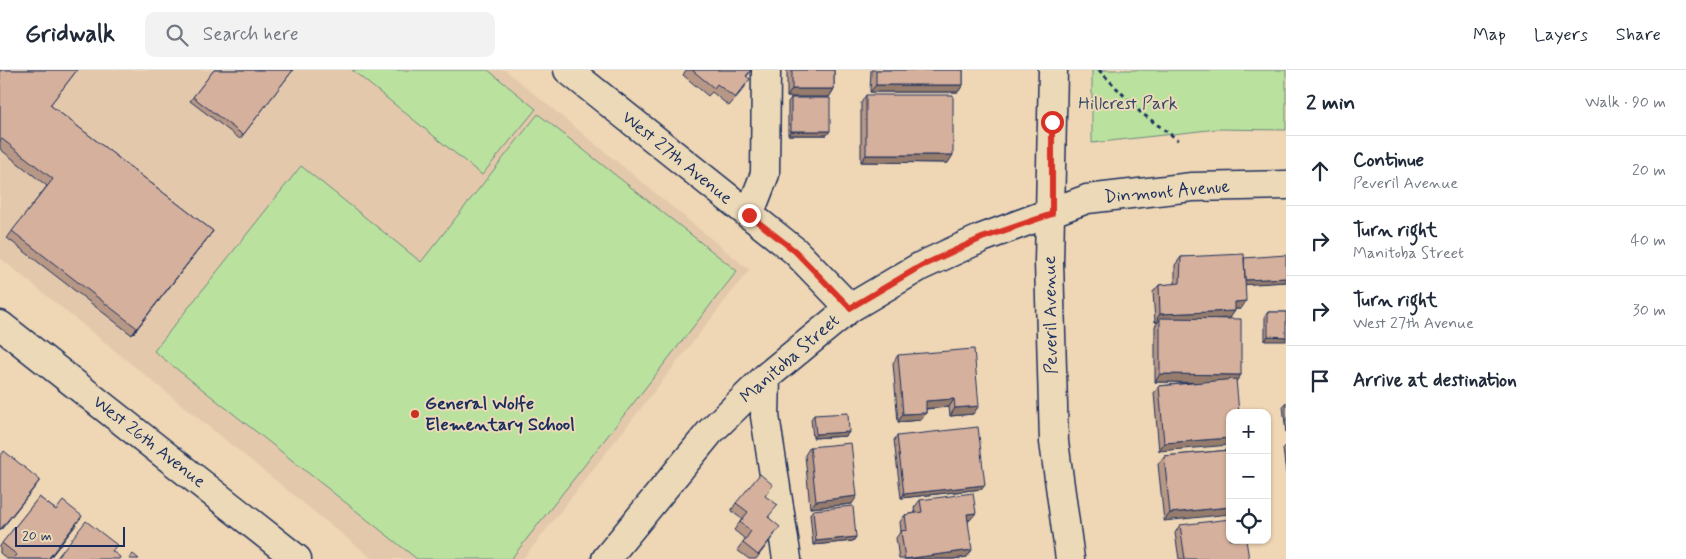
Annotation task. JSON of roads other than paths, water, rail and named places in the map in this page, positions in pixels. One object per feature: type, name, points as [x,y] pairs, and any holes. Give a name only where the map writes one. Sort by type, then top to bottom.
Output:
[{"type":"street","name":"West 27th Avenue","points":[[568,70],[795,251],[850,308]]},
{"type":"street","points":[[749,215],[765,174],[766,70]]},
{"type":"street","name":"Peveril Avenue","points":[[1052,70],[1052,214],[1049,262],[1054,442],[1070,559]]},
{"type":"street","name":"Dinmont Avenue","points":[[1052,214],[1087,199],[1113,195],[1192,187],[1286,185]]},
{"type":"street","name":"Manitoba Street","points":[[606,559],[710,432],[766,377],[850,308],[921,266],[982,238],[1052,214]]},
{"type":"street","name":"West 26th Avenue","points":[[0,325],[297,559]]},
{"type":"street","points":[[766,377],[765,416],[787,559]]},
{"type":"place","name":"General Wolfe Elementary School","points":[[415,414]]},
{"type":"park label","name":"Hillcrest Park","points":[[1128,104]]}]
